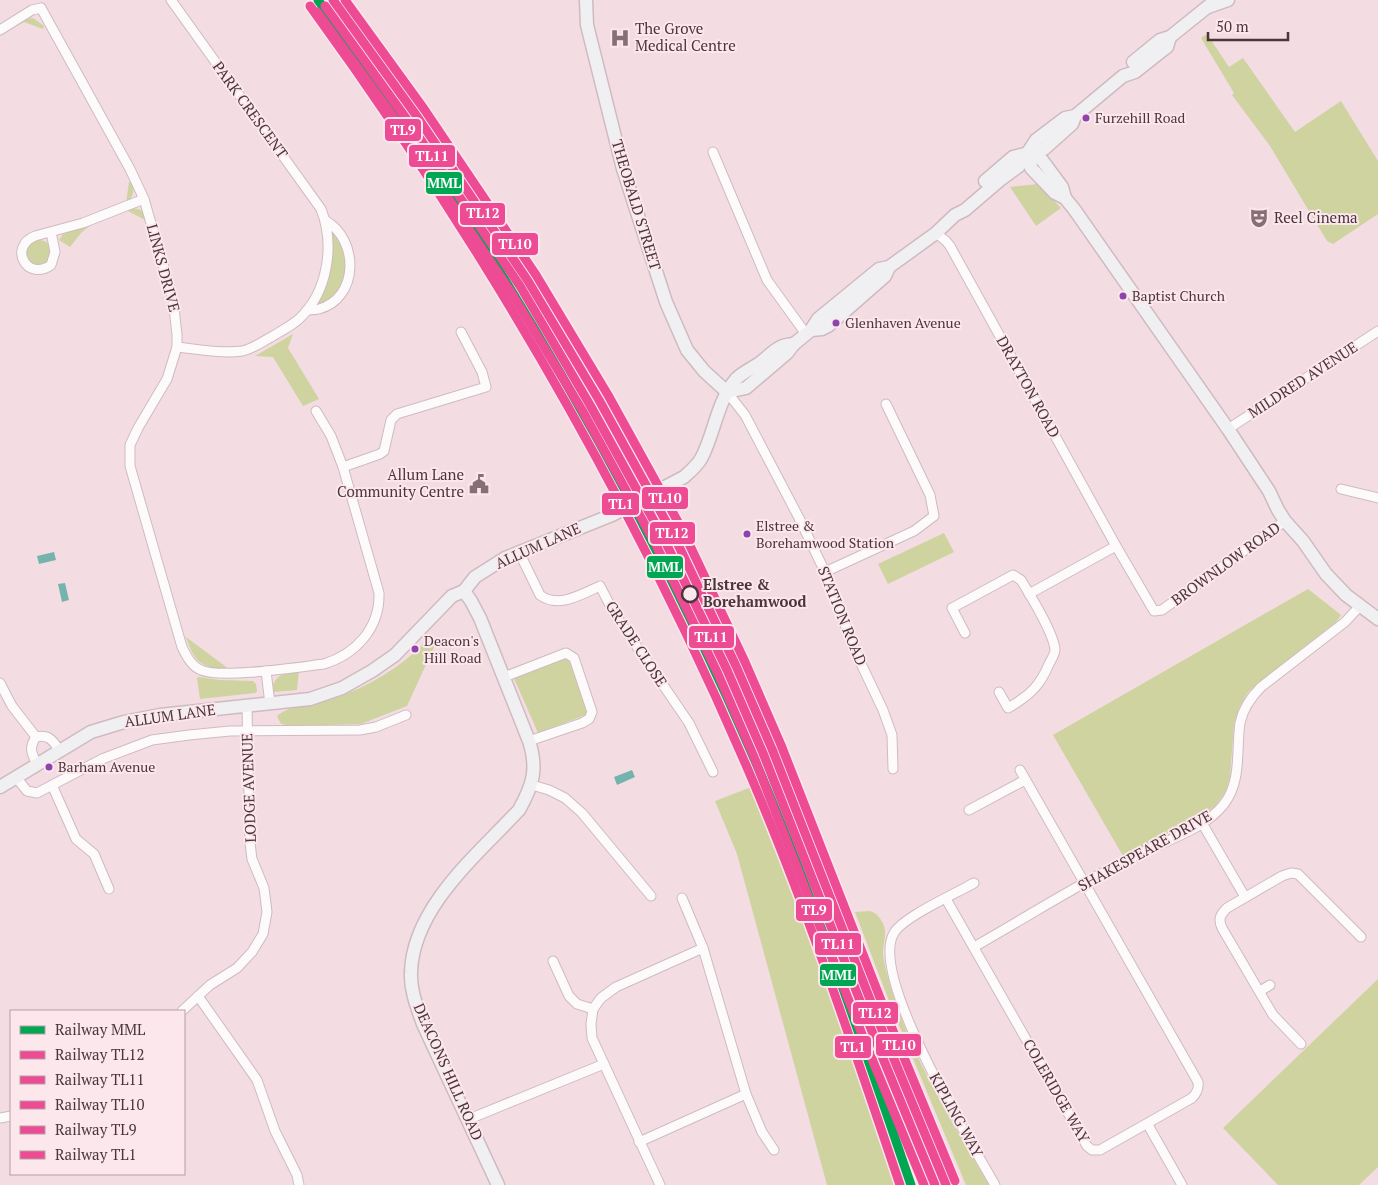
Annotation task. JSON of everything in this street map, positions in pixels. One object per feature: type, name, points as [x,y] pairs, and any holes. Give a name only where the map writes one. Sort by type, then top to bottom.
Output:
[{"type":"street","name":"PARK CRESCENT","points":[[171,0],[321,209],[326,221],[328,234],[327,265],[321,284],[307,310],[293,324],[247,350],[230,352],[176,347]]},
{"type":"street","name":"THEOBALD STREET","points":[[586,0],[587,25],[623,169],[666,302],[687,350],[704,371],[727,392]]},
{"type":"street","name":"ALLUM LANE","points":[[0,786],[91,732],[124,722],[160,715],[310,699],[342,688],[395,655],[452,596],[464,591],[475,577],[505,558],[612,515],[684,477],[702,457],[718,411],[727,392],[737,378],[760,363],[782,345],[794,344],[809,332],[818,319],[879,269],[890,267],[936,233],[955,214],[965,210],[1019,166],[1036,140],[1065,118],[1075,116],[1123,76],[1135,72],[1167,46],[1170,37],[1212,3],[1228,0]]},
{"type":"street","points":[[0,30],[43,4]]},
{"type":"street","name":"LINKS DRIVE","points":[[43,4],[144,199],[173,299],[178,335],[176,347],[167,379],[130,445],[130,466],[182,647],[188,659],[200,670],[215,673],[266,671],[324,664],[336,660],[352,649],[371,630],[378,612],[379,593],[343,467],[331,436],[316,411]]},
{"type":"street","points":[[714,152],[767,280],[809,332]]},
{"type":"street","points":[[1029,153],[1042,160],[1062,187],[1065,198],[1108,256],[1228,430],[1269,491],[1285,521],[1303,541],[1326,574],[1360,606],[1378,619]]},
{"type":"street","points":[[51,232],[55,252],[51,265],[40,270],[29,267],[25,264],[22,254],[25,242],[36,236],[83,223],[144,199]]},
{"type":"street","name":"PARK CRESCENT","points":[[307,310],[319,309],[337,298],[347,282],[349,274],[350,258],[345,240],[334,226],[326,221]]},
{"type":"street","name":"DRAYTON ROAD","points":[[936,233],[950,246],[1116,546]]},
{"type":"street","name":"MILDRED AVENUE","points":[[1228,430],[1378,331]]},
{"type":"street","points":[[343,467],[384,451],[392,420],[397,414],[486,387],[482,372],[461,332]]},
{"type":"street","name":"STATION ROAD","points":[[727,392],[749,422],[825,572],[854,651],[883,710],[892,735],[893,769]]},
{"type":"street","points":[[825,572],[914,532],[934,516],[930,495],[886,404]]},
{"type":"street","points":[[1341,489],[1378,498]]},
{"type":"street","name":"BROWNLOW ROAD","points":[[1116,546],[1150,607],[1157,611],[1162,610],[1285,521]]},
{"type":"street","points":[[1029,594],[1116,546]]},
{"type":"street","name":"GRADE CLOSE","points":[[519,552],[540,595],[546,599],[563,601],[600,586],[614,613],[689,723],[714,772]]},
{"type":"street","points":[[965,633],[952,608],[1013,575],[1021,580],[1050,634],[1055,650],[1045,675],[1034,690],[1019,702],[1008,708],[999,692]]},
{"type":"street","name":"DEACONS HILL ROAD","points":[[464,591],[480,617],[529,741],[535,764],[532,785],[519,810],[449,884],[423,927],[413,953],[411,973],[415,1002],[423,1024],[498,1185]]},
{"type":"street","name":"SHAKESPEARE DRIVE","points":[[974,947],[1132,857],[1202,823],[1215,813],[1225,803],[1232,790],[1235,779],[1240,721],[1245,708],[1253,696],[1261,687],[1345,622],[1360,606]]},
{"type":"street","points":[[504,677],[561,654],[566,653],[574,658],[592,712],[589,719],[529,741]]},
{"type":"street","points":[[266,671],[270,704]]},
{"type":"street","points":[[0,684],[12,706],[36,737]]},
{"type":"street","name":"LODGE AVENUE","points":[[183,1010],[210,985],[237,968],[252,952],[263,934],[267,912],[264,888],[252,860],[250,843],[247,707]]},
{"type":"street","name":"ALLUM LANE","points":[[16,777],[27,791],[37,793],[102,758],[152,740],[189,734],[230,731],[360,730],[376,727],[406,715]]},
{"type":"street","points":[[37,764],[31,751],[31,744],[36,737],[42,735],[48,737],[59,750]]},
{"type":"street","points":[[1020,770],[1085,883]]},
{"type":"street","points":[[969,810],[1025,780]]},
{"type":"street","points":[[52,785],[76,839],[94,854],[109,889]]},
{"type":"street","points":[[532,785],[549,790],[565,798],[582,813],[651,896]]},
{"type":"street","points":[[1202,823],[1245,897]]},
{"type":"street","points":[[1301,1044],[1273,1015],[1220,923],[1222,914],[1227,908],[1259,889],[1290,873],[1298,874],[1361,937]]},
{"type":"street","name":"KIPLING WAY","points":[[974,883],[910,918],[897,929],[890,942],[889,957],[899,997],[919,1045],[995,1185]]},
{"type":"street","name":"COLERIDGE WAY","points":[[946,899],[1087,1146],[1092,1150],[1100,1150],[1148,1125],[1192,1098],[1198,1088],[1198,1082],[1085,883]]},
{"type":"street","points":[[682,898],[703,948],[746,1094],[762,1132],[774,1150]]},
{"type":"street","points":[[660,1185],[592,1038],[591,1024],[594,1010],[602,998],[616,987],[703,948]]},
{"type":"street","points":[[552,961],[569,996],[577,1004],[594,1010]]},
{"type":"street","points":[[1260,991],[1270,985]]},
{"type":"street","points":[[198,996],[257,1080],[275,1131],[297,1175],[299,1185]]},
{"type":"street","points":[[469,1120],[604,1064]]},
{"type":"street","points":[[639,1142],[746,1094]]},
{"type":"street","points":[[1148,1125],[1182,1185]]},
{"type":"green space","points":[[33,18],[44,26],[43,29],[24,22],[17,26],[16,24],[26,19]]},
{"type":"green space","points":[[1207,34],[1229,67],[1243,58],[1295,132],[1341,101],[1378,161],[1378,214],[1333,244],[1327,241],[1270,146],[1232,95],[1234,93],[1201,38]]},
{"type":"green space","points":[[129,182],[132,182],[133,191],[132,196],[126,203]]},
{"type":"green space","points":[[1038,184],[1061,208],[1036,226],[1010,187]]},
{"type":"green space","points":[[126,210],[141,210],[147,221]]},
{"type":"green space","points":[[93,223],[81,233],[70,247],[59,240],[65,231]]},
{"type":"green space","points":[[333,234],[339,236],[346,250],[347,271],[337,291],[319,305],[317,301],[330,262]]},
{"type":"green space","points":[[39,240],[48,244],[52,253],[48,262],[39,266],[30,262],[26,253],[30,244]]},
{"type":"green space","points":[[293,334],[288,348],[319,399],[303,406],[273,357],[255,356]]},
{"type":"green space","points":[[944,533],[954,552],[888,584],[878,564]]},
{"type":"green space","points":[[1308,589],[1341,615],[1336,622],[1248,692],[1239,708],[1234,724],[1230,777],[1226,791],[1216,805],[1201,817],[1123,856],[1053,735]]},
{"type":"green space","points":[[186,637],[229,669],[212,668],[200,662],[192,653]]},
{"type":"green space","points":[[426,641],[435,645],[407,706],[361,724],[291,726],[281,724],[277,716],[283,712],[332,699],[358,689],[395,668]]},
{"type":"green space","points":[[564,657],[568,658],[589,710],[588,714],[538,733],[513,676]]},
{"type":"green space","points":[[299,670],[297,690],[274,692],[273,685],[278,678],[284,674]]},
{"type":"green space","points":[[197,678],[253,681],[256,684],[257,691],[255,693],[200,699]]},
{"type":"green space","points":[[754,786],[793,869],[899,1185],[827,1185],[737,854],[715,801]]},
{"type":"green space","points":[[870,911],[879,917],[884,927],[883,953],[886,968],[893,994],[912,1044],[935,1092],[989,1185],[966,1185],[891,1006],[855,912]]},
{"type":"green space","points":[[1378,979],[1378,1167],[1359,1185],[1278,1185],[1223,1128]]},
{"type":"green space","points":[[927,1162],[936,1185],[924,1185],[918,1165]]},
{"type":"water","points":[[54,552],[56,560],[39,564],[37,556]]},
{"type":"water","points":[[65,583],[69,600],[62,602],[58,584]]},
{"type":"water","points":[[632,770],[635,777],[617,785],[614,777]]},
{"type":"rail line","name":"MML","points":[[318,0],[382,91],[504,279],[562,376],[617,474],[668,574],[717,675],[783,827],[840,979],[911,1185]]},
{"type":"rail line","name":"TL12","points":[[333,0],[416,115],[528,281],[599,400],[674,536],[736,666],[772,749],[884,1035],[946,1185]]},
{"type":"rail line","name":"TL10","points":[[345,0],[424,109],[536,275],[608,395],[683,531],[745,662],[781,745],[893,1031],[955,1181]]},
{"type":"rail line","name":"TL1","points":[[310,6],[436,189],[496,284],[553,380],[607,478],[658,577],[707,677],[773,829],[830,980],[900,1185]]},
{"type":"rail line","name":"TL11","points":[[325,6],[408,121],[520,286],[590,405],[665,541],[727,670],[763,753],[875,1039],[935,1185]]},
{"type":"rail line","name":"TL9","points":[[317,12],[400,126],[511,292],[582,410],[656,545],[718,674],[754,757],[865,1042],[924,1185]]},
{"type":"place","name":"The Grove Medical Centre","points":[[620,38]]},
{"type":"place","name":"Furzehill Road","points":[[1086,118]]},
{"type":"place","name":"Reel Cinema","points":[[1259,218]]},
{"type":"place","name":"Baptist Church","points":[[1123,296]]},
{"type":"place","name":"Glenhaven Avenue","points":[[836,323]]},
{"type":"place","name":"Allum Lane Community Centre","points":[[479,484]]},
{"type":"place","name":"Elstree & Borehamwood Station","points":[[747,534]]},
{"type":"place","name":"Elstree & Borehamwood","points":[[690,594]]},
{"type":"place","name":"Deacon's Hill Road","points":[[415,649]]},
{"type":"place","name":"Barham Avenue","points":[[49,767]]}]
